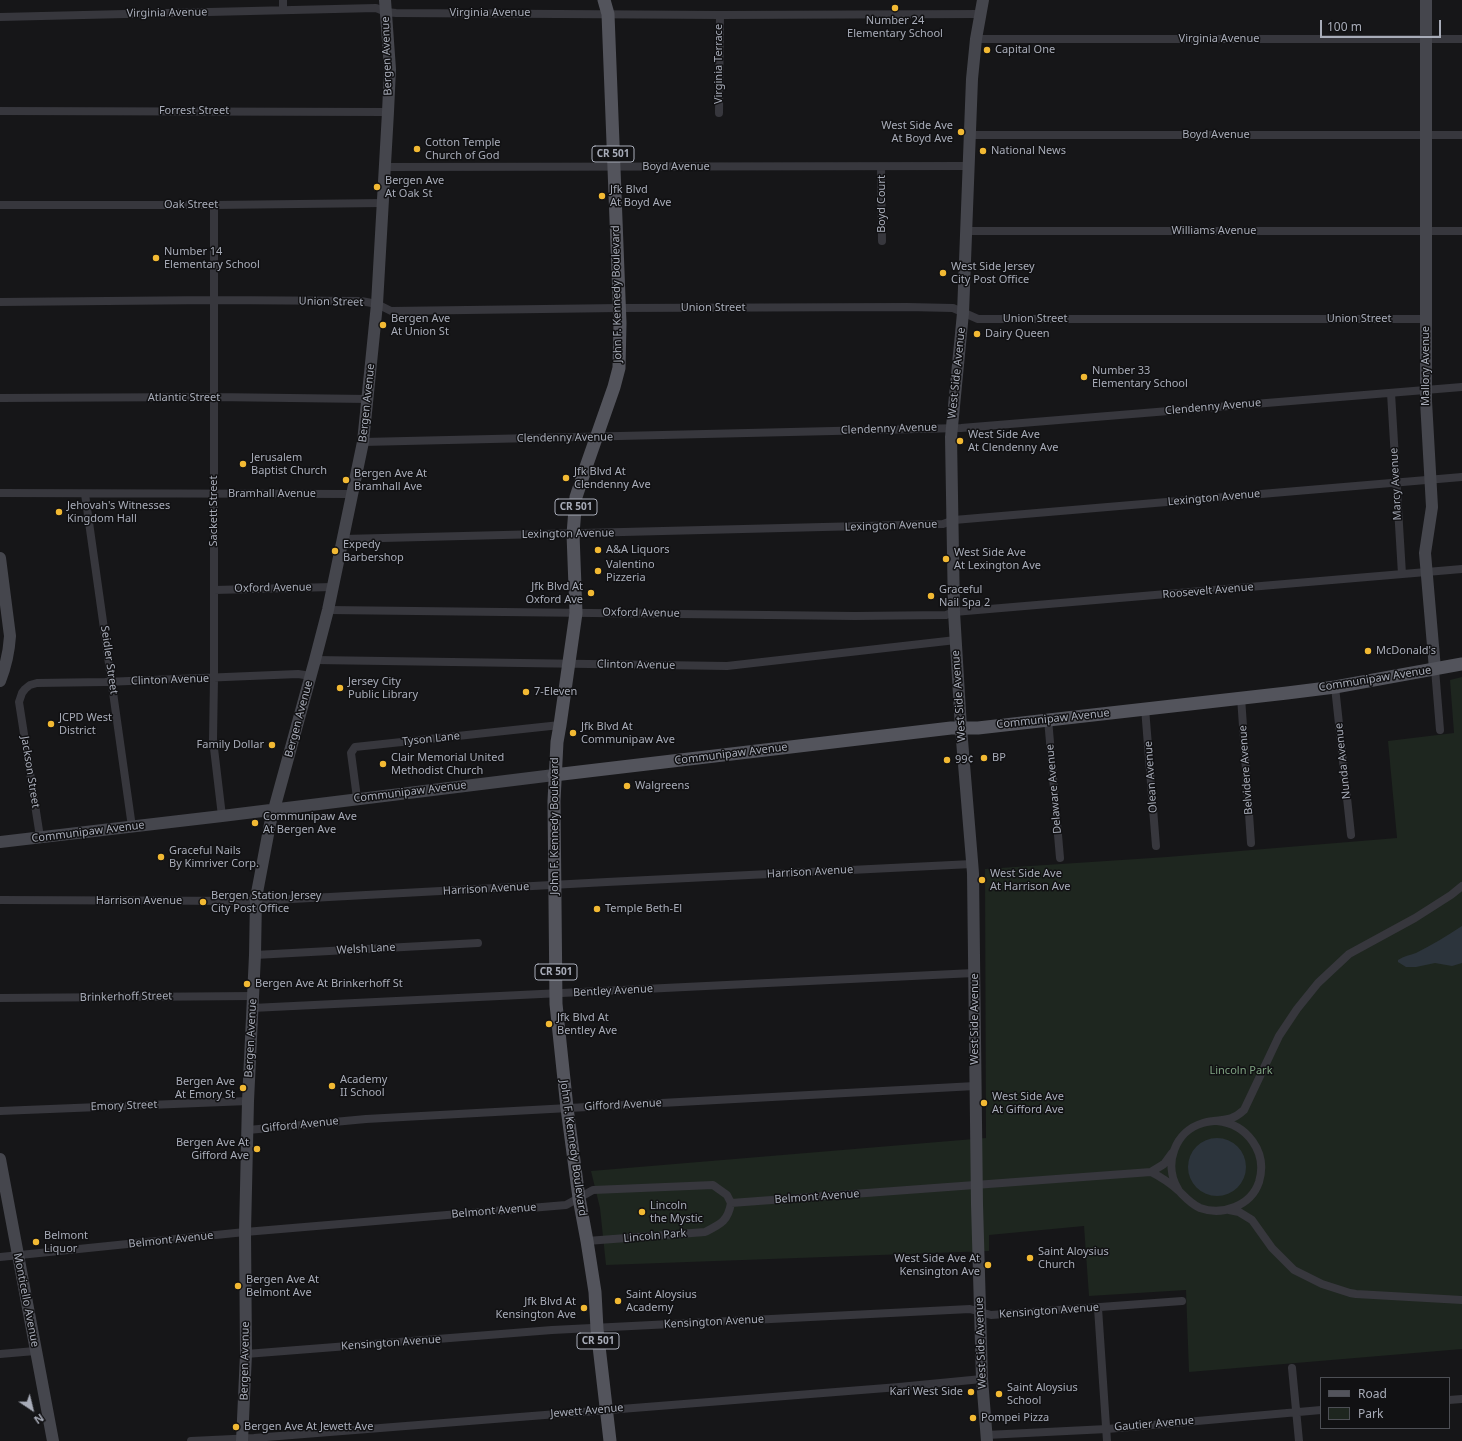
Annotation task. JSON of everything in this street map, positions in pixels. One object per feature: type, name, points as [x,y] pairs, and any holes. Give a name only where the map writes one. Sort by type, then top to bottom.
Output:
[{"type":"main road","name":"John F. Kennedy Boulevard","points":[[604,0],[608,14],[619,308],[619,368],[614,388],[576,497],[573,534],[576,612],[557,738],[554,775],[556,1004],[566,1108],[594,1292],[610,1441]]},
{"type":"main road","name":"Communipaw Avenue","points":[[554,775],[951,728],[978,728],[1335,687],[1462,664]]},
{"type":"street","points":[[282,0],[283,10]]},
{"type":"street","name":"West Side Avenue","points":[[983,0],[976,39],[972,79],[964,314],[951,437],[954,520],[954,612],[961,728],[972,864],[980,1312],[982,1379],[987,1438]]},
{"type":"street","name":"Mallory Avenue","points":[[1426,0],[1426,390],[1432,507],[1425,553],[1440,730]]},
{"type":"street","name":"Virginia Avenue","points":[[0,17],[376,8],[386,6],[396,13],[720,15],[981,14]]},
{"type":"street","name":"Bergen Avenue","points":[[242,1440],[246,1354],[245,1232],[248,1101],[255,955],[255,901],[270,824],[328,610],[363,442],[377,304],[388,112],[390,69],[386,6]]},
{"type":"street","name":"Virginia Terrace","points":[[719,113],[720,15]]},
{"type":"street","name":"Virginia Avenue","points":[[976,39],[1462,39]]},
{"type":"street","name":"Forrest Street","points":[[0,111],[388,112]]},
{"type":"street","name":"Boyd Avenue","points":[[969,135],[1462,135]]},
{"type":"street","name":"Boyd Court","points":[[881,166],[882,241]]},
{"type":"street","name":"Boyd Avenue","points":[[384,167],[968,166]]},
{"type":"street","name":"Oak Street","points":[[0,205],[383,203]]},
{"type":"street","name":"Sackett Street","points":[[214,205],[213,740],[222,816]]},
{"type":"street","name":"Williams Avenue","points":[[966,231],[1462,231]]},
{"type":"street","name":"Union Street","points":[[0,302],[214,300],[361,301],[377,304],[391,311],[619,308],[914,307],[953,308],[978,319],[1426,319]]},
{"type":"street","name":"Clendenny Avenue","points":[[363,442],[952,427],[1462,388]]},
{"type":"street","name":"Marcy Avenue","points":[[1391,393],[1402,574]]},
{"type":"street","name":"Atlantic Street","points":[[0,398],[213,397],[368,399]]},
{"type":"street","name":"Lexington Avenue","points":[[342,539],[943,524],[954,520],[1462,477]]},
{"type":"street","name":"Bramhall Avenue","points":[[0,493],[352,494]]},
{"type":"street","name":"Seidler Street","points":[[85,494],[132,827]]},
{"type":"street","points":[[0,558],[10,636],[5,668],[0,681]]},
{"type":"street","name":"Roosevelt Avenue","points":[[954,612],[1462,569]]},
{"type":"street","name":"Oxford Avenue","points":[[214,590],[332,586]]},
{"type":"street","name":"Oxford Avenue","points":[[328,610],[862,616],[946,615],[954,612]]},
{"type":"street","name":"Clinton Avenue","points":[[315,660],[727,666],[956,640]]},
{"type":"street","name":"Clinton Avenue","points":[[20,707],[20,697],[22,693],[30,685],[37,683],[112,682],[298,674],[311,676]]},
{"type":"street","name":"Nunda Avenue","points":[[1335,687],[1351,835]]},
{"type":"street","name":"Belvidere Avenue","points":[[1241,697],[1251,843]]},
{"type":"street","name":"Jackson Street","points":[[20,707],[40,838]]},
{"type":"street","name":"Olean Avenue","points":[[1145,708],[1156,846]]},
{"type":"street","name":"Delaware Avenue","points":[[1048,719],[1060,858]]},
{"type":"street","name":"Tyson Lane","points":[[357,798],[351,753],[354,747],[560,725]]},
{"type":"street","name":"Communipaw Avenue","points":[[0,842],[554,775]]},
{"type":"street","name":"Harrison Avenue","points":[[0,900],[255,901],[972,864]]},
{"type":"street","points":[[977,1185],[1151,1172],[1164,1164],[1174,1151],[1180,1139],[1190,1129],[1203,1123],[1227,1120],[1237,1117],[1244,1110],[1279,1036],[1297,1009],[1318,983],[1349,954],[1415,918],[1462,886]]},
{"type":"street","name":"Welsh Lane","points":[[255,955],[478,943]]},
{"type":"street","name":"Bentley Avenue","points":[[252,1008],[974,973]]},
{"type":"street","name":"Brinkerhoff Street","points":[[0,998],[253,996]]},
{"type":"street","name":"Gifford Avenue","points":[[248,1130],[366,1119],[975,1086]]},
{"type":"street","name":"Emory Street","points":[[0,1111],[248,1101]]},
{"type":"street","points":[[1217,1121],[1226,1122],[1248,1135],[1254,1142],[1260,1158],[1261,1166],[1258,1183],[1254,1190],[1239,1205],[1229,1210]]},
{"type":"street","points":[[1174,1151],[1171,1165],[1179,1191]]},
{"type":"street","name":"Monticello Avenue","points":[[0,1160],[53,1441]]},
{"type":"street","points":[[1151,1172],[1165,1180],[1192,1204],[1200,1208],[1239,1212],[1252,1220],[1272,1248],[1294,1270],[1322,1284],[1356,1294],[1462,1300]]},
{"type":"street","name":"Belmont Avenue","points":[[0,1257],[245,1232],[566,1205],[593,1190],[713,1185],[727,1195],[731,1203],[977,1185]]},
{"type":"street","name":"Lincoln Park","points":[[587,1241],[705,1232],[720,1225],[729,1214],[731,1203]]},
{"type":"street","name":"Kensington Avenue","points":[[246,1354],[552,1330],[597,1329],[970,1309],[991,1315],[1182,1301]]},
{"type":"street","points":[[1098,1308],[1107,1441]]},
{"type":"street","points":[[0,1354],[36,1351]]},
{"type":"street","points":[[1292,1368],[1299,1441]]},
{"type":"street","name":"Jewett Avenue","points":[[191,1441],[242,1440],[982,1379]]},
{"type":"street","points":[[1450,1400],[1462,1399]]},
{"type":"street","name":"Gautier Avenue","points":[[987,1438],[1320,1410]]},
{"type":"green space","name":"Lincoln Park","points":[[1462,677],[1462,1349],[1189,1372],[1186,1290],[1089,1296],[1084,1226],[989,1235],[989,1251],[606,1265],[600,1208],[591,1171],[986,1138],[985,869],[1167,857],[1397,838],[1388,741],[1454,733],[1450,680]]},
{"type":"shaded area","points":[[1462,926],[1462,963],[1452,966],[1435,963],[1416,967],[1406,967],[1398,962],[1398,960],[1422,950]]},
{"type":"shaded area","points":[[1217,1138],[1233,1143],[1241,1151],[1246,1167],[1241,1183],[1233,1191],[1217,1196],[1201,1191],[1193,1183],[1188,1167],[1193,1151],[1201,1143]]},
{"type":"place","name":"Number 24 Elementary School","points":[[895,8]]},
{"type":"place","name":"Capital One","points":[[987,50]]},
{"type":"place","name":"West Side Ave At Boyd Ave","points":[[961,132]]},
{"type":"place","name":"Cotton Temple Church of God","points":[[417,149]]},
{"type":"place","name":"National News","points":[[983,151]]},
{"type":"place","name":"Bergen Ave At Oak St","points":[[377,187]]},
{"type":"place","name":"Jfk Blvd At Boyd Ave","points":[[602,196]]},
{"type":"place","name":"Number 14 Elementary School","points":[[156,258]]},
{"type":"place","name":"West Side Jersey City Post Office","points":[[943,273]]},
{"type":"place","name":"Bergen Ave At Union St","points":[[383,325]]},
{"type":"place","name":"Dairy Queen","points":[[977,334]]},
{"type":"place","name":"Number 33 Elementary School","points":[[1084,377]]},
{"type":"place","name":"West Side Ave At Clendenny Ave","points":[[960,441]]},
{"type":"place","name":"Jerusalem Baptist Church","points":[[243,464]]},
{"type":"place","name":"Jfk Blvd At Clendenny Ave","points":[[566,478]]},
{"type":"place","name":"Bergen Ave At Bramhall Ave","points":[[346,480]]},
{"type":"place","name":"Jehovah's Witnesses Kingdom Hall","points":[[59,512]]},
{"type":"place","name":"A&A Liquors","points":[[598,550]]},
{"type":"place","name":"Expedy Barbershop","points":[[335,551]]},
{"type":"place","name":"West Side Ave At Lexington Ave","points":[[946,559]]},
{"type":"place","name":"Valentino Pizzeria","points":[[598,571]]},
{"type":"place","name":"Jfk Blvd At Oxford Ave","points":[[591,593]]},
{"type":"place","name":"Graceful Nail Spa 2","points":[[931,596]]},
{"type":"place","name":"McDonald's","points":[[1368,651]]},
{"type":"place","name":"Jersey City Public Library","points":[[340,688]]},
{"type":"place","name":"7-Eleven","points":[[526,692]]},
{"type":"place","name":"JCPD West District","points":[[51,724]]},
{"type":"place","name":"Jfk Blvd At Communipaw Ave","points":[[573,733]]},
{"type":"place","name":"Family Dollar","points":[[272,745]]},
{"type":"place","name":"BP","points":[[984,758]]},
{"type":"place","name":"99¢","points":[[947,760]]},
{"type":"place","name":"Clair Memorial United Methodist Church","points":[[383,764]]},
{"type":"place","name":"Walgreens","points":[[627,786]]},
{"type":"place","name":"Communipaw Ave At Bergen Ave","points":[[255,823]]},
{"type":"place","name":"Graceful Nails By Kimriver Corp.","points":[[161,857]]},
{"type":"place","name":"West Side Ave At Harrison Ave","points":[[982,880]]},
{"type":"place","name":"Bergen Station Jersey City Post Office","points":[[203,902]]},
{"type":"place","name":"Temple Beth-El","points":[[597,909]]},
{"type":"place","name":"Bergen Ave At Brinkerhoff St","points":[[247,984]]},
{"type":"place","name":"Jfk Blvd At Bentley Ave","points":[[549,1024]]},
{"type":"place","name":"Academy II School","points":[[332,1086]]},
{"type":"place","name":"Bergen Ave At Emory St","points":[[243,1088]]},
{"type":"place","name":"West Side Ave At Gifford Ave","points":[[984,1103]]},
{"type":"place","name":"Bergen Ave At Gifford Ave","points":[[257,1149]]},
{"type":"place","name":"Lincoln the Mystic","points":[[642,1212]]},
{"type":"place","name":"Belmont Liquor","points":[[36,1242]]},
{"type":"place","name":"Saint Aloysius Church","points":[[1030,1258]]},
{"type":"place","name":"West Side Ave At Kensington Ave","points":[[988,1265]]},
{"type":"place","name":"Bergen Ave At Belmont Ave","points":[[238,1286]]},
{"type":"place","name":"Saint Aloysius Academy","points":[[618,1301]]},
{"type":"place","name":"Jfk Blvd At Kensington Ave","points":[[584,1308]]},
{"type":"place","name":"Kari West Side","points":[[971,1392]]},
{"type":"place","name":"Saint Aloysius School","points":[[999,1394]]},
{"type":"place","name":"Pompei Pizza","points":[[973,1418]]},
{"type":"place","name":"Bergen Ave At Jewett Ave","points":[[236,1427]]}]
